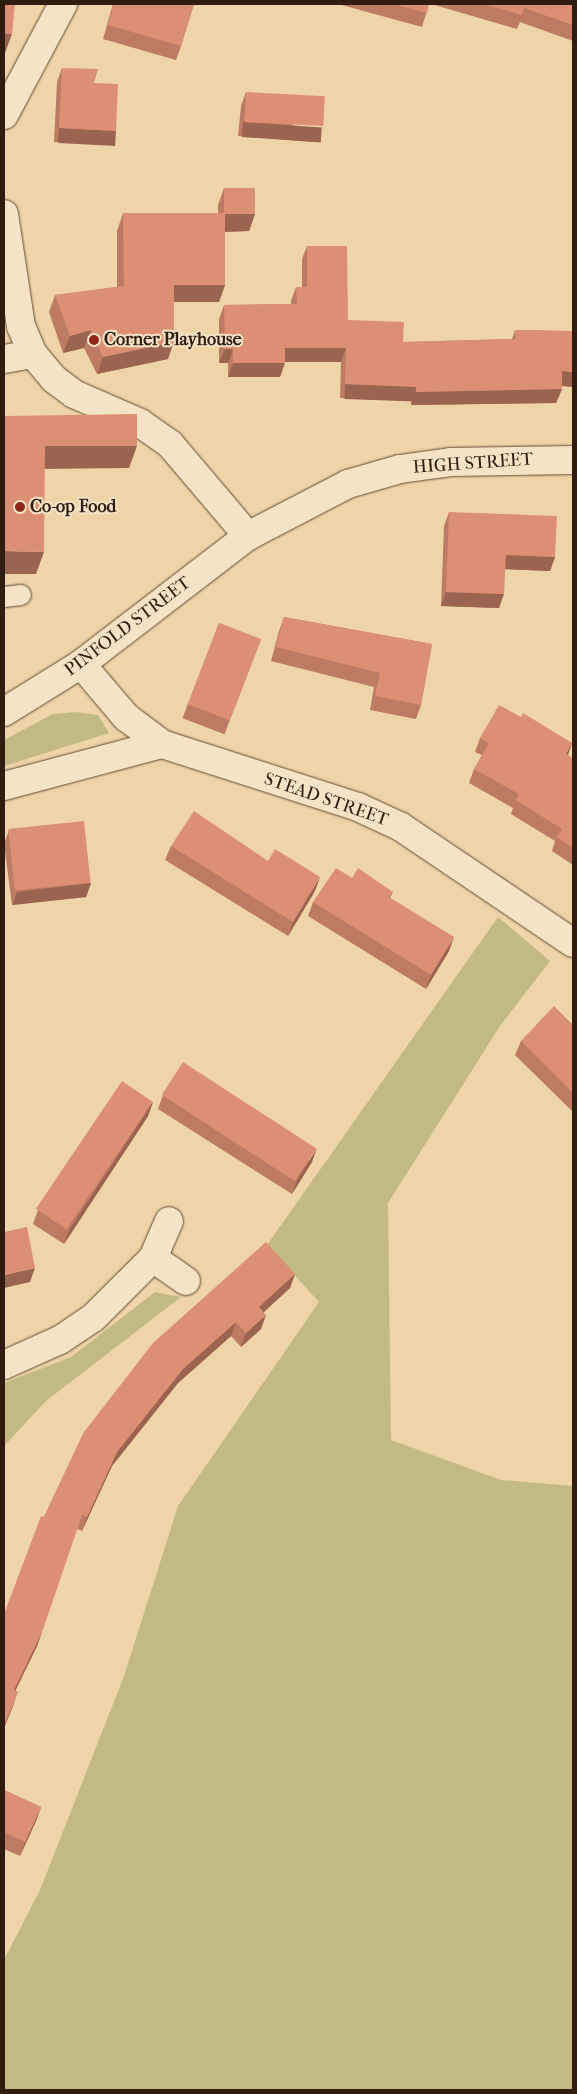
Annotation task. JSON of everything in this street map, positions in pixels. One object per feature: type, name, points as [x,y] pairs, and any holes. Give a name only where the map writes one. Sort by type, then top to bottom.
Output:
[{"type":"street","points":[[4,115],[64,4]]},
{"type":"street","points":[[4,214],[21,326],[33,354],[54,379],[74,394],[140,423],[170,444],[248,536]]},
{"type":"street","points":[[4,359],[33,354]]},
{"type":"street","name":"HIGH STREET","points":[[248,536],[348,484],[400,469],[512,458],[573,460]]},
{"type":"street","name":"PINFOLD STREET","points":[[4,712],[81,664],[248,536]]},
{"type":"street","name":"STEAD STREET","points":[[81,664],[126,717],[162,744],[358,807],[401,826],[573,943]]},
{"type":"street","points":[[4,786],[162,744]]},
{"type":"street","points":[[4,1365],[60,1340],[93,1318],[153,1258],[168,1221]]},
{"type":"street","points":[[153,1258],[186,1281]]},
{"type":"shaded area","points":[[75,712],[98,715],[109,733],[4,766],[4,740],[53,714]]},
{"type":"shaded area","points":[[498,917],[550,961],[500,1026],[388,1203],[391,1440],[501,1480],[573,1486],[573,2090],[4,2090],[4,1960],[40,1890],[124,1676],[178,1506],[319,1302],[267,1245]]},
{"type":"shaded area","points":[[155,1292],[181,1297],[46,1401],[4,1446],[4,1383],[71,1357]]},
{"type":"building","points":[[4,4],[15,4],[12,34],[4,33]]},
{"type":"building","points":[[114,4],[194,4],[181,46],[108,25]]},
{"type":"building","points":[[393,4],[429,4],[427,13]]},
{"type":"building","points":[[484,4],[573,4],[573,25],[524,8],[522,15]]},
{"type":"building","points":[[62,68],[98,69],[94,83],[118,84],[116,131],[59,128]]},
{"type":"building","points":[[246,92],[325,96],[323,126],[244,122]]},
{"type":"building","points":[[224,188],[255,188],[255,214],[225,214],[225,285],[174,285],[174,342],[103,357],[91,330],[70,336],[55,295],[124,286],[123,213],[224,213]]},
{"type":"building","points":[[307,246],[347,246],[348,320],[404,322],[403,342],[515,339],[515,330],[573,331],[573,372],[562,371],[562,389],[416,392],[416,387],[345,384],[346,348],[285,348],[285,363],[233,363],[233,349],[225,349],[224,305],[297,304],[296,287],[307,287]]},
{"type":"building","points":[[137,414],[137,446],[45,446],[44,552],[4,551],[4,416]]},
{"type":"building","points":[[449,512],[557,516],[555,557],[506,555],[504,594],[446,592]]},
{"type":"building","points":[[284,617],[432,644],[421,705],[375,696],[380,673],[276,647]]},
{"type":"building","points":[[219,623],[261,639],[230,720],[188,704]]},
{"type":"building","points":[[499,705],[521,717],[523,713],[572,743],[566,754],[573,759],[573,848],[557,837],[562,829],[516,800],[519,794],[474,769],[489,743],[480,738]]},
{"type":"building","points":[[194,811],[268,861],[275,849],[320,877],[293,922],[171,846]]},
{"type":"building","points":[[84,821],[90,883],[15,891],[8,829]]},
{"type":"building","points":[[336,868],[352,878],[358,868],[393,892],[389,897],[454,937],[431,975],[313,902]]},
{"type":"building","points":[[554,1006],[573,1025],[573,1093],[521,1041]]},
{"type":"building","points":[[183,1062],[316,1149],[295,1181],[162,1095]]},
{"type":"building","points":[[122,1081],[153,1102],[67,1229],[36,1209]]},
{"type":"building","points":[[27,1227],[35,1268],[4,1275],[4,1232]]},
{"type":"building","points":[[266,1242],[295,1274],[259,1307],[266,1315],[246,1333],[236,1322],[183,1369],[117,1452],[87,1517],[82,1515],[42,1632],[14,1690],[18,1692],[4,1726],[4,1614],[41,1516],[44,1517],[84,1432],[153,1343]]},
{"type":"building","points":[[4,1790],[41,1807],[25,1842],[4,1832]]},
{"type":"place","name":"Corner Playhouse","points":[[94,340]]},
{"type":"place","name":"Co-op Food","points":[[20,507]]}]
